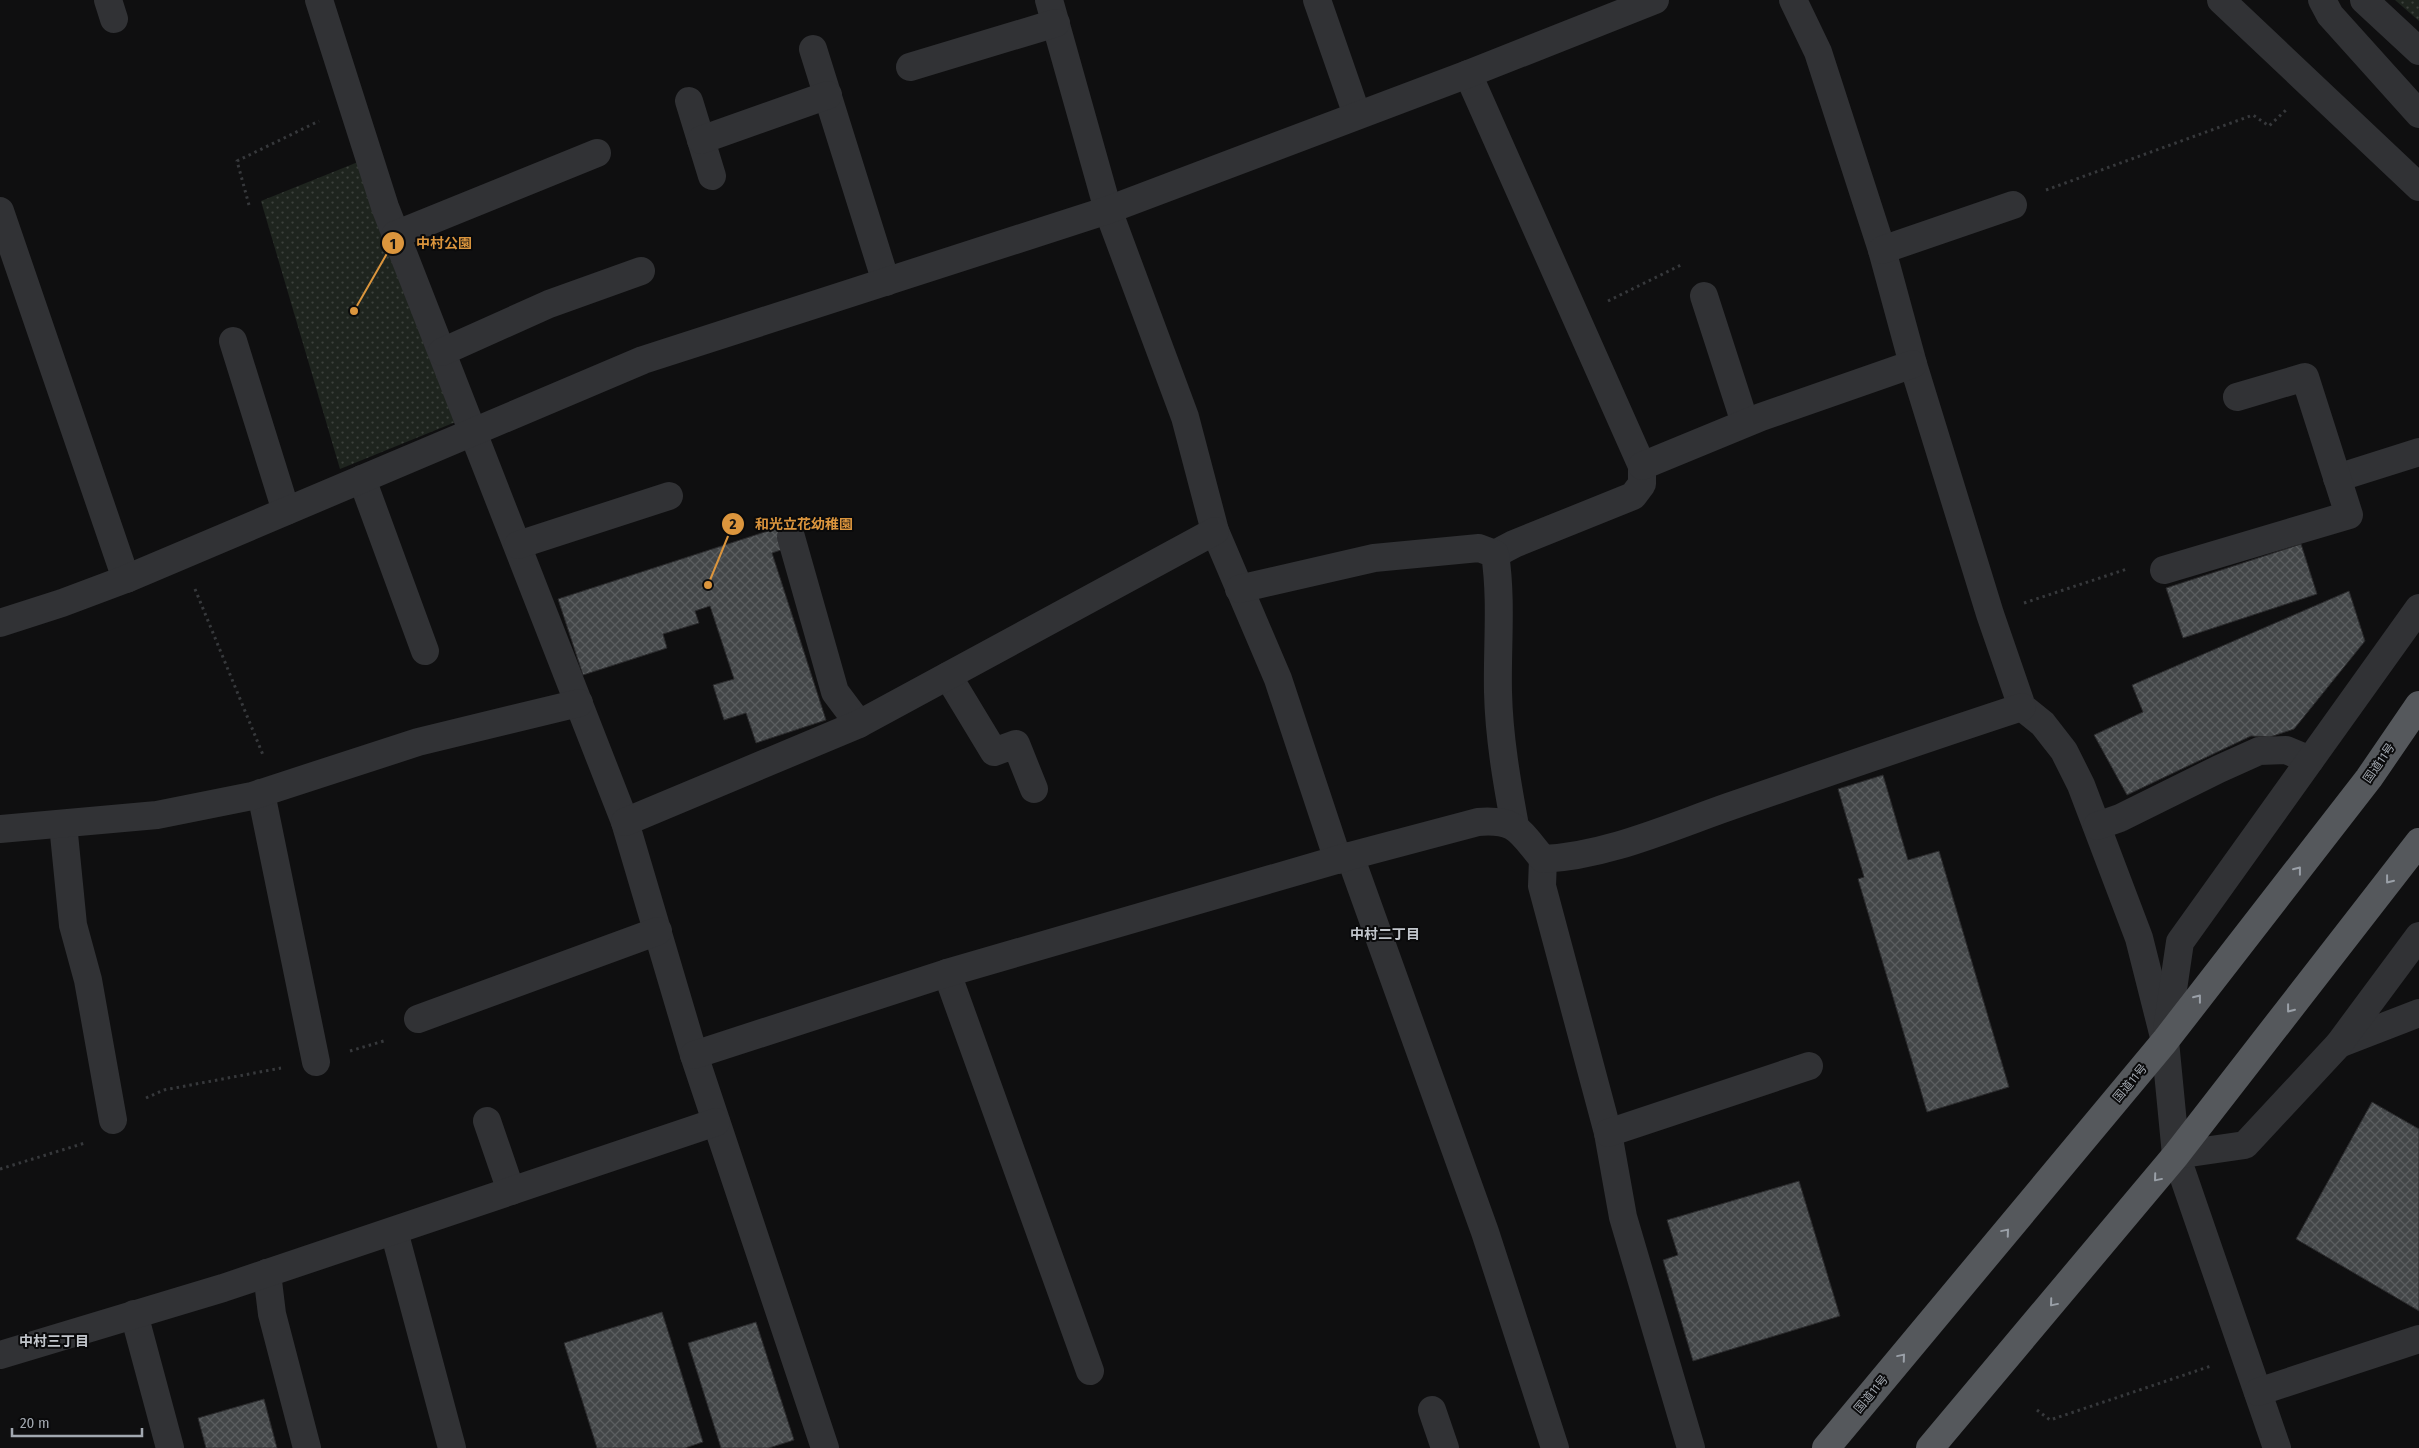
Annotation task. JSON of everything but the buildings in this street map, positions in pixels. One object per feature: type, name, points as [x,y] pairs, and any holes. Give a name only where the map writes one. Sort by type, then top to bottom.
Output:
[{"type":"highway","name":"国道11号","points":[[1826,1448],[2165,1041],[2369,778],[2419,705]]},
{"type":"highway","points":[[1930,1448],[2176,1155],[2419,842]]},
{"type":"street","points":[[319,0],[395,235],[474,431],[625,822],[694,1055],[822,1447]]},
{"type":"street","points":[[1318,0],[1357,115]]},
{"type":"street","points":[[0,623],[126,580],[643,360],[1108,210],[1468,74],[1655,0]]},
{"type":"street","points":[[1793,0],[1818,52],[1882,250],[1913,364],[1990,614],[2022,707],[2043,724],[2064,751],[2081,785],[2139,938],[2165,1041],[2176,1155],[2277,1448]]},
{"type":"street","points":[[2221,0],[2419,187]]},
{"type":"street","points":[[2322,0],[2330,15],[2419,114]]},
{"type":"street","points":[[2364,0],[2419,51]]},
{"type":"street","points":[[910,67],[1052,12],[1108,210],[1185,418],[1215,531],[1278,679],[1485,1232],[1556,1448]]},
{"type":"street","points":[[813,49],[886,282]]},
{"type":"street","points":[[1240,589],[1374,558],[1479,548],[1495,554],[1514,544],[1633,496],[1642,484],[1642,466],[1468,74]]},
{"type":"street","points":[[701,140],[828,95]]},
{"type":"street","points":[[689,101],[712,176]]},
{"type":"street","points":[[395,235],[597,153]]},
{"type":"street","points":[[1882,250],[2013,205]]},
{"type":"street","points":[[0,212],[126,580]]},
{"type":"street","points":[[442,352],[549,304],[641,271]]},
{"type":"street","points":[[1704,296],[1745,423]]},
{"type":"street","points":[[233,341],[286,511]]},
{"type":"street","points":[[1642,466],[1745,423],[1913,364]]},
{"type":"street","points":[[2164,570],[2349,515],[2305,377],[2237,397]]},
{"type":"street","points":[[2337,478],[2419,452]]},
{"type":"street","points":[[362,479],[425,651]]},
{"type":"street","points":[[518,545],[669,496]]},
{"type":"street","points":[[625,822],[859,724],[1215,531]]},
{"type":"street","points":[[791,537],[835,692],[859,724]]},
{"type":"street","points":[[1495,554],[1499,579],[1498,694],[1508,788],[1515,826]]},
{"type":"street","points":[[2165,1041],[2180,942],[2419,608]]},
{"type":"street","points":[[948,676],[994,752],[1016,744],[1034,789]]},
{"type":"street","points":[[0,829],[157,815],[269,790],[418,742],[579,702]]},
{"type":"street","points":[[1543,858],[1572,857],[1624,843],[1869,757],[2022,707]]},
{"type":"street","points":[[2096,826],[2120,818],[2219,768],[2259,751],[2286,750],[2310,760]]},
{"type":"street","points":[[269,790],[316,1062]]},
{"type":"street","points":[[694,1055],[947,973],[1344,858],[1478,822],[1497,820],[1515,826],[1543,858],[1542,886],[1608,1133],[1623,1217],[1691,1448]]},
{"type":"street","points":[[63,824],[73,925],[88,980],[113,1120]]},
{"type":"street","points":[[418,1019],[658,931]]},
{"type":"street","points":[[2176,1155],[2245,1146],[2339,1044],[2419,936]]},
{"type":"street","points":[[947,973],[1090,1371]]},
{"type":"street","points":[[2339,1044],[2419,1013]]},
{"type":"street","points":[[1608,1133],[1809,1066]]},
{"type":"street","points":[[487,1122],[512,1191]]},
{"type":"street","points":[[0,1354],[267,1273],[716,1122]]},
{"type":"street","points":[[394,1231],[452,1448]]},
{"type":"street","points":[[267,1273],[272,1314],[307,1448]]},
{"type":"street","points":[[134,1314],[170,1448]]},
{"type":"street","points":[[2258,1392],[2419,1338]]},
{"type":"street","points":[[1432,1410],[1445,1448]]},
{"type":"path","points":[[2013,205],[2025,198],[2253,114],[2269,126],[2312,86]]},
{"type":"path","points":[[248,206],[237,161],[352,105]]},
{"type":"path","points":[[1576,316],[1695,258],[1704,296]]},
{"type":"path","points":[[182,556],[269,790]]},
{"type":"path","points":[[1990,614],[2151,561],[2164,570]]},
{"type":"path","points":[[0,1169],[58,1153],[88,1142],[113,1120],[140,1101],[164,1090],[316,1062],[408,1034],[418,1019]]},
{"type":"path","points":[[2037,1410],[2050,1420],[2245,1355]]},
{"type":"shaded area","points":[[2395,0],[2419,0],[2419,21]]},
{"type":"shaded area","points":[[358,162],[458,421],[340,469],[261,201]]},
{"type":"place","name":"中村公園","points":[[354,311]]},
{"type":"place","name":"和光立花幼稚園","points":[[708,585]]},
{"type":"district","name":"中村二丁目","points":[[1385,934]]},
{"type":"district","name":"中村三丁目","points":[[54,1341]]}]
